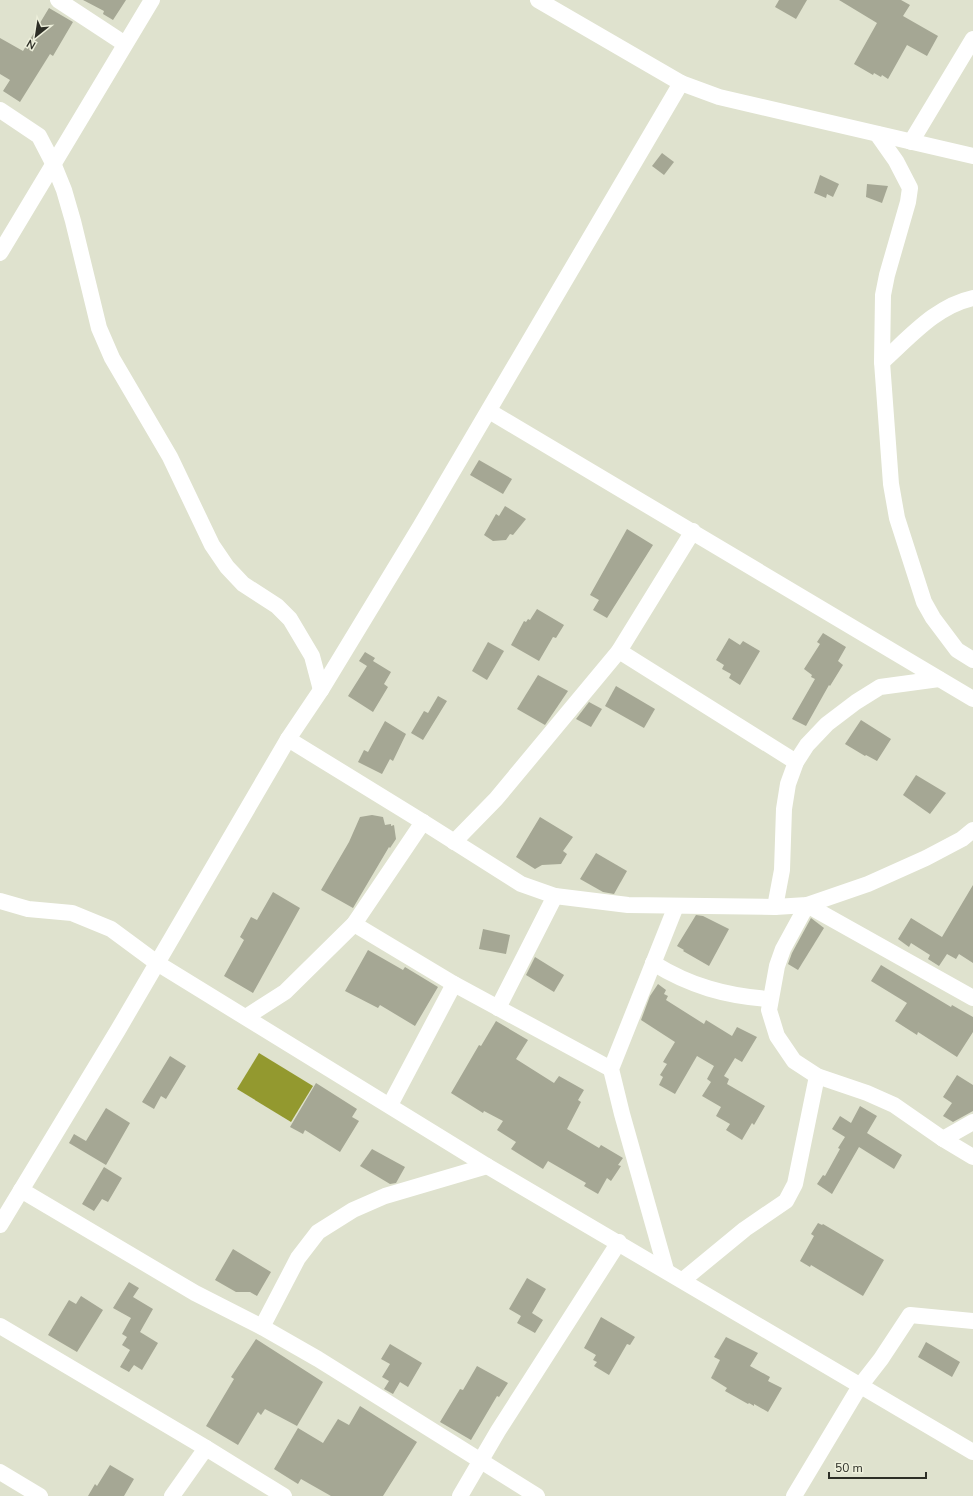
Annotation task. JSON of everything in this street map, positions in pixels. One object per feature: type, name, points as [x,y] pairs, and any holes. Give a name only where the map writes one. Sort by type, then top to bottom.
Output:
[{"type":"street","points":[[58,0],[125,44]]},
{"type":"street","points":[[0,253],[152,0]]},
{"type":"street","points":[[538,0],[681,83],[719,97],[973,156]]},
{"type":"street","points":[[911,142],[973,39]]},
{"type":"street","points":[[0,1225],[157,963],[288,739],[321,690],[489,411],[681,83]]},
{"type":"street","points":[[0,110],[38,136],[53,163],[70,209],[99,328],[112,358],[170,457],[212,545],[227,567],[243,584],[277,606],[290,619],[312,656],[321,690]]},
{"type":"street","points":[[877,134],[896,161],[910,188],[908,202],[887,275],[883,295],[882,362],[891,484],[897,518],[924,602],[943,634],[958,650],[973,660]]},
{"type":"street","points":[[882,362],[943,309],[958,302],[973,298]]},
{"type":"street","points":[[489,411],[973,699]]},
{"type":"street","points":[[454,842],[496,799],[619,651],[692,531]]},
{"type":"street","points":[[619,651],[796,762]]},
{"type":"street","points":[[775,907],[782,870],[784,809],[788,784],[796,762],[807,745],[828,724],[856,702],[880,687],[939,679]]},
{"type":"street","points":[[288,739],[521,884],[554,896],[628,905],[775,907],[807,905],[868,884],[926,858],[962,839],[973,830]]},
{"type":"street","points":[[246,1017],[285,992],[354,924],[423,822]]},
{"type":"street","points":[[498,1008],[554,896]]},
{"type":"street","points":[[0,901],[28,909],[72,913],[111,929],[157,963],[487,1166],[619,1242],[973,1452]]},
{"type":"street","points":[[807,905],[973,998]]},
{"type":"street","points":[[807,905],[783,949],[769,999],[769,1010],[777,1036],[794,1060],[817,1076],[866,1093],[894,1105],[943,1139],[973,1157]]},
{"type":"street","points":[[666,1270],[622,1114],[611,1069],[676,906]]},
{"type":"street","points":[[354,924],[454,984],[611,1069]]},
{"type":"street","points":[[653,963],[708,990],[735,996],[769,999]]},
{"type":"street","points":[[390,1105],[454,984]]},
{"type":"street","points":[[683,1280],[745,1229],[786,1201],[795,1184],[817,1076]]},
{"type":"street","points":[[943,1139],[973,1122]]},
{"type":"street","points":[[262,1327],[298,1258],[318,1232],[354,1210],[385,1196],[487,1166]]},
{"type":"street","points":[[21,1190],[195,1293],[262,1327],[318,1359],[537,1496]]},
{"type":"street","points":[[460,1496],[619,1242]]},
{"type":"street","points":[[794,1496],[860,1386],[881,1360],[910,1315],[973,1321]]},
{"type":"street","points":[[0,1326],[284,1496]]},
{"type":"street","points":[[172,1496],[206,1448]]},
{"type":"street","points":[[0,1472],[40,1496]]},
{"type":"shaded area","points":[[259,1053],[313,1086],[291,1122],[237,1089]]},
{"type":"building","points":[[83,0],[126,0],[113,20],[103,14],[104,11]]},
{"type":"building","points":[[779,0],[807,0],[796,19],[775,7]]},
{"type":"building","points":[[839,0],[901,0],[910,5],[903,16],[938,36],[927,56],[907,45],[888,79],[882,75],[881,77],[874,73],[873,75],[854,64],[877,23]]},
{"type":"building","points":[[49,8],[73,22],[53,56],[50,54],[20,102],[3,91],[10,80],[0,74],[0,38],[23,51]]},
{"type":"building","points":[[662,153],[674,162],[664,175],[652,166]]},
{"type":"building","points":[[820,175],[839,184],[833,197],[827,194],[826,198],[814,193]]},
{"type":"building","points":[[867,184],[888,186],[882,203],[866,197]]},
{"type":"building","points":[[479,460],[512,479],[503,494],[470,475]]},
{"type":"building","points":[[505,506],[526,519],[513,535],[510,534],[506,540],[493,541],[484,535],[496,514],[499,516]]},
{"type":"building","points":[[627,529],[653,545],[607,618],[593,610],[599,600],[590,595]]},
{"type":"building","points":[[537,609],[564,625],[556,638],[553,637],[539,661],[511,645],[524,621],[526,622],[528,619],[530,620]]},
{"type":"building","points":[[823,633],[846,647],[838,661],[843,665],[830,686],[829,685],[806,726],[792,719],[815,679],[811,677],[812,675],[804,669],[820,644],[817,642]]},
{"type":"building","points":[[729,638],[740,645],[743,641],[760,651],[740,685],[729,678],[731,674],[722,669],[724,665],[716,660]]},
{"type":"building","points":[[488,642],[504,651],[487,680],[472,671]]},
{"type":"building","points":[[365,652],[375,658],[373,661],[391,672],[384,684],[388,687],[373,712],[348,696],[367,666],[359,661]]},
{"type":"building","points":[[538,675],[568,691],[545,725],[517,709]]},
{"type":"building","points":[[616,686],[655,709],[644,728],[605,706]]},
{"type":"building","points":[[438,696],[447,701],[423,740],[411,733],[424,711],[428,713]]},
{"type":"building","points":[[589,702],[602,709],[591,727],[576,719]]},
{"type":"building","points":[[861,720],[891,739],[877,761],[866,755],[865,756],[845,744]]},
{"type":"building","points":[[385,721],[406,734],[393,761],[390,759],[382,774],[358,762],[364,750],[368,752]]},
{"type":"building","points":[[916,775],[946,793],[930,814],[903,795]]},
{"type":"building","points":[[372,815],[383,817],[385,825],[394,825],[396,839],[390,848],[389,847],[353,908],[321,890],[349,842],[360,817]]},
{"type":"building","points":[[540,817],[573,837],[563,851],[567,854],[561,864],[542,865],[535,869],[516,857]]},
{"type":"building","points":[[596,853],[627,871],[614,894],[603,892],[580,879]]},
{"type":"building","points":[[973,885],[973,963],[959,954],[956,959],[947,954],[939,966],[928,959],[930,955],[911,943],[909,947],[898,939],[911,918],[942,937]]},
{"type":"building","points":[[273,892],[300,908],[253,993],[224,976],[244,940],[240,937],[251,917],[257,920]]},
{"type":"building","points":[[696,915],[703,916],[729,929],[709,966],[677,946]]},
{"type":"building","points":[[811,918],[824,928],[798,970],[788,964],[792,953]]},
{"type":"building","points":[[483,929],[510,935],[506,954],[479,949]]},
{"type":"building","points":[[368,950],[403,970],[405,967],[438,987],[415,1026],[380,1005],[378,1008],[345,991]]},
{"type":"building","points":[[535,957],[564,975],[554,992],[526,975]]},
{"type":"building","points":[[881,965],[951,1007],[952,1005],[973,1017],[973,1032],[957,1057],[918,1032],[917,1035],[895,1021],[907,1003],[871,981]]},
{"type":"building","points":[[658,984],[666,990],[664,994],[668,996],[666,1000],[704,1024],[706,1020],[732,1036],[737,1027],[757,1037],[742,1062],[735,1058],[724,1076],[729,1079],[727,1084],[765,1106],[754,1125],[752,1123],[742,1140],[726,1130],[730,1124],[716,1116],[721,1107],[702,1096],[711,1082],[707,1079],[714,1066],[697,1056],[675,1094],[659,1085],[663,1077],[660,1075],[667,1064],[663,1062],[675,1042],[641,1020],[650,996]]},
{"type":"building","points":[[496,1021],[528,1040],[516,1059],[554,1083],[559,1076],[584,1090],[578,1100],[581,1102],[567,1129],[599,1148],[601,1145],[623,1158],[618,1165],[621,1166],[611,1181],[607,1178],[598,1194],[584,1186],[586,1183],[548,1161],[543,1169],[511,1149],[516,1142],[497,1130],[503,1121],[484,1111],[483,1113],[451,1093],[479,1045],[481,1046]]},
{"type":"building","points":[[170,1056],[186,1066],[166,1099],[161,1096],[154,1109],[142,1102]]},
{"type":"building","points":[[957,1075],[973,1085],[973,1111],[953,1122],[943,1116],[952,1103],[943,1097]]},
{"type":"building","points":[[316,1083],[357,1109],[352,1117],[359,1121],[340,1152],[305,1130],[303,1134],[290,1127]]},
{"type":"building","points":[[860,1106],[877,1116],[867,1133],[902,1155],[894,1169],[859,1147],[832,1194],[817,1184],[823,1175],[825,1176],[840,1149],[838,1148],[845,1137],[832,1129],[840,1116],[851,1123]]},
{"type":"building","points":[[106,1108],[130,1123],[106,1165],[69,1143],[74,1134],[86,1141]]},
{"type":"building","points":[[372,1149],[405,1167],[396,1183],[390,1184],[360,1166]]},
{"type":"building","points":[[104,1167],[122,1178],[108,1202],[102,1199],[94,1211],[82,1204]]},
{"type":"building","points":[[818,1223],[823,1224],[884,1260],[863,1296],[811,1265],[810,1267],[800,1261],[814,1236],[811,1234]]},
{"type":"building","points":[[233,1249],[271,1272],[257,1296],[250,1292],[236,1292],[215,1280]]},
{"type":"building","points":[[527,1278],[546,1289],[532,1313],[543,1320],[535,1333],[517,1323],[521,1316],[509,1309]]},
{"type":"building","points":[[129,1282],[139,1288],[133,1297],[153,1309],[140,1332],[158,1343],[142,1370],[134,1365],[129,1372],[120,1367],[130,1350],[122,1345],[127,1337],[122,1334],[131,1318],[113,1308]]},
{"type":"building","points":[[81,1296],[103,1310],[77,1352],[48,1335],[69,1300],[76,1304]]},
{"type":"building","points":[[601,1317],[635,1337],[630,1345],[627,1344],[609,1375],[594,1366],[597,1362],[593,1360],[596,1355],[584,1348]]},
{"type":"building","points":[[726,1337],[758,1353],[750,1366],[770,1377],[768,1381],[782,1388],[768,1412],[754,1404],[754,1406],[749,1403],[748,1404],[725,1391],[727,1388],[711,1378],[720,1360],[714,1357]]},
{"type":"building","points":[[256,1339],[323,1382],[297,1426],[265,1409],[261,1415],[258,1412],[238,1445],[206,1426],[234,1379],[231,1377]]},
{"type":"building","points":[[926,1342],[960,1362],[952,1377],[918,1357]]},
{"type":"building","points":[[390,1344],[422,1363],[408,1387],[400,1382],[393,1394],[384,1389],[389,1381],[382,1377],[390,1364],[381,1359]]},
{"type":"building","points":[[477,1366],[508,1383],[499,1397],[497,1396],[471,1440],[440,1422],[460,1389],[463,1390]]},
{"type":"building","points":[[360,1406],[417,1442],[383,1496],[331,1496],[301,1479],[298,1484],[274,1469],[298,1428],[323,1443],[338,1419],[349,1425]]},
{"type":"building","points":[[110,1465],[134,1479],[124,1496],[88,1496],[95,1484],[97,1486]]}]
